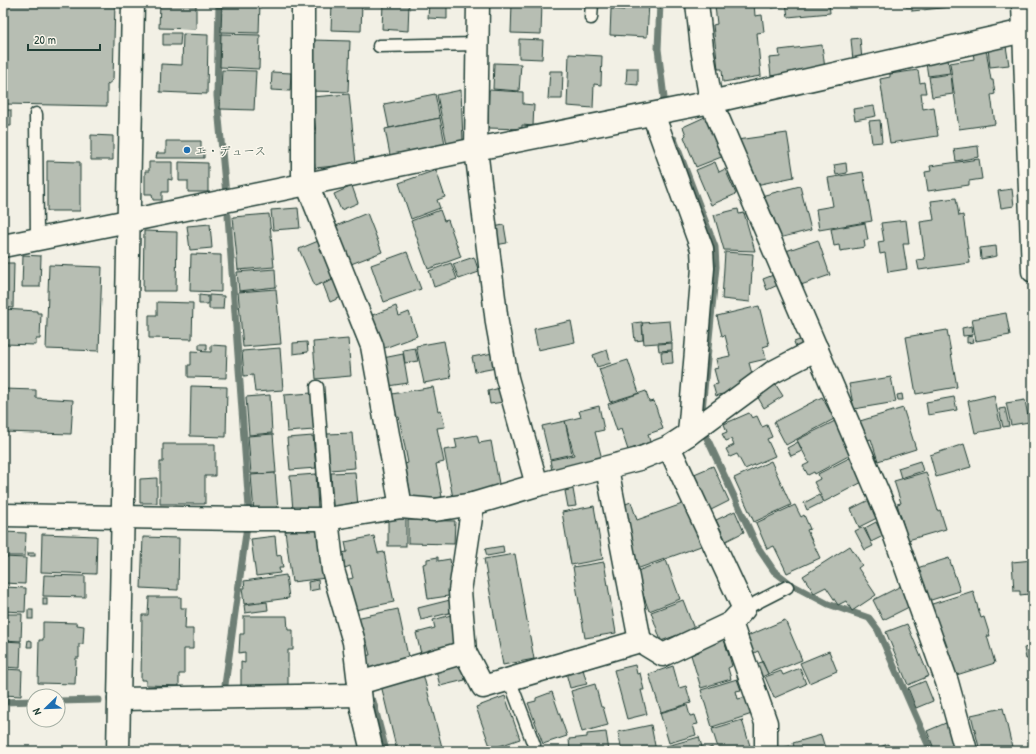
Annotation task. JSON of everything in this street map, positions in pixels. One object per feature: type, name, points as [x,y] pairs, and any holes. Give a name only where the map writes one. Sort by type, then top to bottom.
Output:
[{"type":"street","points":[[118,751],[133,3]]},
{"type":"street","points":[[303,3],[303,174],[372,346],[401,507]]},
{"type":"street","points":[[478,3],[476,148],[497,323],[507,378],[537,485]]},
{"type":"street","points":[[697,3],[702,48],[711,102],[887,514],[947,682],[966,751]]},
{"type":"street","points":[[1023,3],[1027,35],[1033,262]]},
{"type":"street","points":[[3,246],[476,148],[653,114],[1027,35]]},
{"type":"street","points":[[653,114],[702,249],[703,268],[689,434]]},
{"type":"street","points":[[3,515],[327,519],[401,507],[435,510],[473,504],[537,485],[639,459],[669,447],[773,372],[817,350]]},
{"type":"street","points":[[669,447],[737,616],[766,722],[766,751]]},
{"type":"street","points":[[607,468],[640,641]]},
{"type":"street","points":[[473,504],[460,591],[465,652],[483,687],[640,641],[663,655],[737,616]]},
{"type":"street","points":[[327,519],[333,570],[354,642],[362,709],[372,751]]},
{"type":"street","points":[[119,699],[359,689],[465,652]]},
{"type":"lane","points":[[591,18],[592,3]]},
{"type":"lane","points":[[380,46],[478,44]]},
{"type":"lane","points":[[36,114],[37,239]]},
{"type":"lane","points":[[317,387],[327,519]]},
{"type":"lane","points":[[737,616],[787,587]]},
{"type":"lane","points":[[509,679],[534,745]]},
{"type":"building","points":[[3,3],[115,3],[113,80],[107,85],[107,106],[3,104]]},
{"type":"building","points":[[160,3],[196,5],[196,29],[159,28]]},
{"type":"building","points":[[222,3],[260,3],[259,33],[221,32]]},
{"type":"building","points":[[332,3],[362,3],[361,31],[331,30]]},
{"type":"building","points":[[383,3],[409,3],[408,31],[382,29]]},
{"type":"building","points":[[429,3],[447,3],[447,19],[428,18]]},
{"type":"building","points":[[512,3],[542,3],[541,34],[511,33]]},
{"type":"building","points":[[624,3],[649,3],[647,37],[610,35],[611,9],[624,10]]},
{"type":"building","points":[[754,3],[755,16],[762,15],[764,32],[757,33],[761,76],[723,82],[722,69],[718,69],[713,25],[717,24],[715,6]]},
{"type":"building","points":[[771,3],[784,3],[785,6],[772,8]]},
{"type":"building","points":[[786,3],[829,3],[830,13],[788,17]]},
{"type":"building","points":[[906,3],[951,3],[951,7],[912,11],[912,7],[906,7]]},
{"type":"building","points":[[953,3],[984,3],[954,6]]},
{"type":"building","points":[[163,33],[181,33],[180,45],[163,45]]},
{"type":"building","points":[[183,34],[208,35],[207,94],[160,92],[161,64],[182,65]]},
{"type":"building","points":[[221,34],[260,35],[259,69],[220,67]]},
{"type":"building","points":[[860,38],[862,60],[853,61],[851,39]]},
{"type":"building","points":[[519,39],[543,40],[542,59],[519,58]]},
{"type":"building","points":[[312,40],[350,41],[348,92],[310,91]]},
{"type":"building","points":[[822,45],[825,69],[771,76],[769,58],[780,57],[779,50]]},
{"type":"building","points":[[1006,46],[1009,65],[990,67],[988,48]]},
{"type":"building","points":[[986,49],[995,94],[991,95],[995,124],[959,129],[950,63],[974,59],[973,51]]},
{"type":"building","points":[[569,54],[602,56],[601,85],[594,84],[593,108],[567,106]]},
{"type":"building","points":[[948,59],[950,73],[928,76],[926,63]]},
{"type":"building","points":[[494,63],[521,64],[519,91],[493,89]]},
{"type":"building","points":[[627,68],[638,68],[638,85],[626,84]]},
{"type":"building","points":[[222,70],[256,71],[254,110],[220,109]]},
{"type":"building","points":[[918,70],[920,83],[924,82],[926,93],[921,93],[923,109],[934,107],[938,136],[890,143],[880,79],[890,77],[890,74]]},
{"type":"building","points":[[550,71],[563,71],[562,99],[548,99]]},
{"type":"building","points":[[272,72],[291,73],[290,91],[271,90]]},
{"type":"building","points":[[951,74],[953,94],[932,97],[929,77]]},
{"type":"building","points":[[461,90],[463,141],[447,144],[437,95]]},
{"type":"building","points":[[489,90],[523,92],[523,104],[534,105],[533,126],[522,125],[522,129],[488,128]]},
{"type":"building","points":[[349,94],[356,164],[315,168],[312,134],[316,133],[312,97]]},
{"type":"building","points":[[435,94],[440,118],[389,128],[384,104]]},
{"type":"building","points":[[874,106],[876,116],[855,120],[853,109]]},
{"type":"building","points":[[3,110],[11,110],[11,126],[5,126],[5,157],[3,157]]},
{"type":"building","points":[[707,116],[724,156],[696,167],[684,137],[686,135],[683,127]]},
{"type":"building","points":[[440,118],[445,144],[390,155],[385,129]]},
{"type":"building","points":[[880,120],[882,142],[872,143],[869,121]]},
{"type":"building","points":[[787,133],[794,177],[756,185],[737,140]]},
{"type":"building","points":[[91,135],[113,136],[113,160],[91,160]]},
{"type":"building","points":[[166,141],[201,141],[201,150],[204,150],[204,158],[156,158],[157,153],[166,153]]},
{"type":"building","points":[[978,146],[979,157],[956,161],[954,149]]},
{"type":"building","points":[[3,159],[4,159],[3,194]]},
{"type":"building","points":[[979,159],[982,179],[969,181],[969,185],[928,191],[925,172],[931,171],[930,166]]},
{"type":"building","points":[[47,161],[80,162],[80,211],[47,211]]},
{"type":"building","points":[[149,162],[172,162],[172,180],[168,179],[168,192],[162,192],[162,200],[153,200],[152,194],[145,194],[145,171],[149,171]]},
{"type":"building","points":[[179,162],[208,163],[208,192],[188,192],[188,181],[179,181]]},
{"type":"building","points":[[715,162],[719,172],[725,169],[736,194],[711,205],[696,170]]},
{"type":"building","points":[[846,163],[847,173],[836,175],[834,165]]},
{"type":"building","points":[[436,170],[445,197],[437,200],[440,208],[411,219],[399,183]]},
{"type":"building","points":[[863,172],[872,221],[819,230],[816,209],[833,206],[828,178]]},
{"type":"building","points":[[352,186],[358,203],[341,210],[334,194]]},
{"type":"building","points":[[800,186],[811,230],[779,238],[773,215],[766,217],[761,196]]},
{"type":"building","points":[[1012,189],[1014,206],[1001,208],[998,191]]},
{"type":"building","points":[[956,198],[959,216],[963,215],[970,263],[919,270],[917,260],[925,259],[920,222],[934,220],[931,201]]},
{"type":"building","points":[[298,208],[300,228],[273,230],[271,210]]},
{"type":"building","points":[[738,209],[739,214],[744,213],[755,251],[724,250],[714,215]]},
{"type":"building","points":[[440,210],[444,221],[448,220],[461,257],[428,269],[411,221]]},
{"type":"building","points":[[367,213],[382,252],[351,264],[336,226]]},
{"type":"building","points":[[269,214],[274,267],[238,270],[233,217]]},
{"type":"building","points":[[906,220],[909,244],[903,244],[907,269],[888,272],[885,253],[880,254],[878,242],[884,241],[881,223]]},
{"type":"building","points":[[865,223],[868,240],[864,240],[865,247],[840,251],[839,245],[834,246],[831,229]]},
{"type":"building","points":[[210,224],[212,248],[190,250],[187,226]]},
{"type":"building","points":[[504,225],[507,243],[495,245],[493,227]]},
{"type":"building","points":[[144,231],[177,232],[176,291],[143,291]]},
{"type":"building","points":[[323,239],[338,277],[315,286],[299,249]]},
{"type":"building","points":[[818,240],[830,275],[795,287],[783,252]]},
{"type":"building","points":[[996,246],[997,256],[981,259],[980,248]]},
{"type":"building","points":[[407,252],[421,289],[384,302],[371,265]]},
{"type":"building","points":[[725,252],[753,254],[750,302],[722,299]]},
{"type":"building","points":[[191,254],[221,255],[221,292],[190,291]]},
{"type":"building","points":[[23,255],[41,256],[40,287],[22,287]]},
{"type":"building","points":[[474,257],[479,272],[459,279],[453,264]]},
{"type":"building","points":[[3,263],[14,263],[13,308],[3,307]]},
{"type":"building","points":[[451,263],[457,279],[434,287],[429,271]]},
{"type":"building","points":[[49,265],[102,267],[99,351],[46,349]]},
{"type":"building","points":[[275,269],[276,287],[239,291],[237,272]]},
{"type":"building","points":[[776,274],[780,284],[767,290],[763,279]]},
{"type":"building","points":[[338,278],[346,295],[330,302],[323,284]]},
{"type":"building","points":[[276,289],[281,344],[243,347],[238,292]]},
{"type":"building","points":[[199,295],[208,296],[208,304],[199,304]]},
{"type":"building","points":[[209,295],[224,296],[223,309],[209,309]]},
{"type":"building","points":[[157,302],[193,303],[192,339],[149,338],[149,315],[157,315]]},
{"type":"building","points":[[396,306],[399,316],[409,312],[417,336],[382,349],[370,316]]},
{"type":"building","points":[[759,306],[769,345],[763,347],[766,359],[749,363],[754,381],[735,386],[736,390],[716,396],[713,385],[718,384],[714,369],[718,368],[716,359],[730,356],[725,335],[722,336],[717,316]]},
{"type":"building","points":[[3,309],[37,311],[37,313],[41,313],[40,339],[36,339],[36,345],[3,344]]},
{"type":"building","points":[[1006,313],[1010,335],[976,341],[972,319]]},
{"type":"building","points":[[571,321],[575,342],[538,350],[534,329]]},
{"type":"building","points":[[670,321],[672,342],[644,344],[642,323]]},
{"type":"building","points":[[642,322],[643,340],[635,341],[633,323]]},
{"type":"building","points":[[972,326],[973,335],[963,336],[962,328]]},
{"type":"building","points":[[947,330],[957,387],[916,394],[906,337]]},
{"type":"building","points":[[972,336],[974,342],[967,343],[967,337]]},
{"type":"building","points":[[805,338],[809,347],[798,352],[794,342]]},
{"type":"building","points":[[348,339],[351,376],[316,379],[313,342]]},
{"type":"building","points":[[444,341],[451,378],[424,383],[416,346]]},
{"type":"building","points":[[307,342],[308,352],[293,354],[293,343]]},
{"type":"building","points":[[672,343],[672,350],[659,351],[658,344]]},
{"type":"building","points":[[199,344],[207,344],[207,350],[199,349]]},
{"type":"building","points":[[211,345],[227,346],[226,378],[188,377],[188,365],[191,365],[191,351],[211,352]]},
{"type":"building","points":[[280,348],[283,390],[255,392],[253,375],[244,376],[242,351]]},
{"type":"building","points":[[415,348],[418,361],[405,363],[403,350]]},
{"type":"building","points":[[607,350],[611,363],[597,367],[593,355]]},
{"type":"building","points":[[672,351],[673,363],[662,364],[661,352]]},
{"type":"building","points":[[493,353],[496,368],[475,372],[472,357]]},
{"type":"building","points":[[403,354],[408,383],[388,386],[383,358]]},
{"type":"building","points":[[628,360],[639,393],[610,402],[599,369]]},
{"type":"building","points":[[891,377],[896,402],[854,409],[849,384]]},
{"type":"building","points":[[774,382],[783,396],[764,408],[756,394]]},
{"type":"building","points":[[191,386],[227,387],[226,437],[190,436]]},
{"type":"building","points":[[433,387],[438,411],[441,410],[445,427],[437,428],[444,462],[436,464],[442,497],[412,502],[405,464],[408,463],[399,417],[396,418],[392,394]]},
{"type":"building","points":[[500,388],[503,402],[490,404],[488,391]]},
{"type":"building","points":[[3,389],[36,390],[36,398],[73,400],[71,434],[3,432]]},
{"type":"building","points":[[646,391],[649,402],[654,401],[663,429],[648,434],[650,442],[628,450],[621,429],[617,431],[608,404]]},
{"type":"building","points":[[312,393],[314,430],[287,432],[284,395]]},
{"type":"building","points":[[902,394],[903,400],[898,400],[897,395]]},
{"type":"building","points":[[270,395],[272,433],[249,435],[246,397]]},
{"type":"building","points":[[994,395],[1001,428],[975,433],[968,401]]},
{"type":"building","points":[[822,397],[834,419],[786,445],[774,422]]},
{"type":"building","points":[[954,397],[957,410],[928,415],[926,402]]},
{"type":"building","points":[[1025,400],[1029,422],[1011,425],[1006,403]]},
{"type":"building","points":[[599,406],[604,430],[595,432],[602,459],[552,471],[550,460],[574,455],[565,421],[581,417],[579,411]]},
{"type":"building","points":[[903,408],[916,449],[878,461],[871,439],[866,441],[860,421]]},
{"type":"building","points":[[1005,408],[1009,426],[1003,427],[999,409]]},
{"type":"building","points":[[749,413],[752,418],[757,416],[762,427],[767,425],[772,437],[767,439],[775,456],[745,469],[737,454],[730,457],[726,449],[734,445],[731,439],[726,441],[722,434],[727,432],[724,424]]},
{"type":"building","points":[[837,420],[854,453],[815,474],[814,472],[808,475],[803,466],[809,463],[797,440]]},
{"type":"building","points":[[565,421],[572,454],[550,459],[542,426]]},
{"type":"building","points":[[352,433],[355,468],[330,470],[327,434]]},
{"type":"building","points":[[273,434],[276,473],[251,474],[248,436]]},
{"type":"building","points":[[477,435],[479,443],[491,441],[500,489],[453,498],[444,450],[457,448],[455,439]]},
{"type":"building","points":[[313,436],[316,468],[290,470],[287,438]]},
{"type":"building","points":[[798,442],[802,451],[791,456],[787,448]]},
{"type":"building","points":[[163,444],[215,444],[215,476],[205,476],[205,504],[160,504],[160,462],[163,462]]},
{"type":"building","points":[[964,444],[971,467],[936,477],[930,455]]},
{"type":"building","points":[[855,455],[868,479],[824,502],[814,482],[820,479],[818,474]]},
{"type":"building","points":[[771,461],[791,505],[754,522],[734,478]]},
{"type":"building","points":[[920,461],[923,471],[901,478],[898,468]]},
{"type":"building","points":[[713,466],[729,501],[709,511],[692,475]]},
{"type":"building","points":[[355,472],[358,506],[333,507],[331,473]]},
{"type":"building","points":[[926,472],[938,511],[940,510],[946,529],[908,540],[897,504],[901,503],[894,481]]},
{"type":"building","points":[[275,473],[278,511],[254,513],[251,475]]},
{"type":"building","points":[[316,474],[318,509],[293,510],[290,476]]},
{"type":"building","points":[[157,478],[157,503],[140,503],[140,479]]},
{"type":"building","points":[[573,489],[576,506],[568,507],[565,491]]},
{"type":"building","points":[[819,495],[823,502],[807,510],[804,503]]},
{"type":"building","points":[[875,497],[883,515],[859,527],[851,509]]},
{"type":"building","points":[[631,502],[637,520],[685,503],[701,546],[631,571],[620,506]]},
{"type":"building","points":[[795,505],[801,517],[804,515],[810,529],[807,530],[820,558],[787,573],[774,546],[767,549],[756,523]]},
{"type":"building","points":[[594,506],[603,559],[571,565],[562,512]]},
{"type":"building","points":[[735,511],[744,532],[726,541],[716,520]]},
{"type":"building","points":[[388,518],[406,518],[406,546],[388,546]]},
{"type":"building","points":[[408,520],[455,521],[454,544],[408,543]]},
{"type":"building","points":[[876,522],[883,536],[871,542],[865,528]]},
{"type":"building","points":[[316,527],[317,532],[320,531],[323,551],[319,552],[320,558],[324,558],[326,578],[292,582],[285,531]]},
{"type":"building","points":[[863,527],[873,546],[865,550],[855,531]]},
{"type":"building","points":[[3,532],[26,533],[25,556],[3,556]]},
{"type":"building","points":[[42,534],[97,536],[96,574],[41,572]]},
{"type":"building","points":[[275,536],[277,556],[281,555],[283,568],[279,568],[280,573],[256,576],[251,539]]},
{"type":"building","points":[[374,536],[378,553],[384,552],[394,602],[355,610],[350,590],[348,590],[345,580],[353,578],[350,566],[345,568],[342,553],[347,552],[345,542]]},
{"type":"building","points":[[143,537],[179,538],[178,590],[141,588]]},
{"type":"building","points":[[503,546],[504,553],[487,556],[485,549]]},
{"type":"building","points":[[850,546],[862,565],[858,568],[876,595],[852,611],[846,601],[838,605],[826,587],[814,593],[803,576]]},
{"type":"building","points":[[28,553],[35,553],[35,556],[28,556]]},
{"type":"building","points":[[515,554],[534,659],[503,665],[484,559]]},
{"type":"building","points":[[3,557],[26,558],[25,584],[3,583]]},
{"type":"building","points":[[438,557],[438,561],[450,559],[455,595],[428,599],[423,564],[427,563],[427,559]]},
{"type":"building","points":[[949,558],[960,591],[928,601],[917,568]]},
{"type":"building","points":[[666,560],[680,599],[649,611],[635,572]]},
{"type":"building","points":[[1033,560],[1033,590],[1029,590],[1029,594],[1020,595],[1020,591],[1014,591],[1012,562]]},
{"type":"building","points":[[604,562],[616,633],[585,638],[573,567]]},
{"type":"building","points":[[44,575],[85,576],[85,597],[43,596]]},
{"type":"building","points":[[286,575],[289,598],[244,604],[242,588],[245,588],[244,581]]},
{"type":"building","points":[[318,580],[319,589],[309,591],[308,582]]},
{"type":"building","points":[[903,585],[913,605],[883,620],[873,600]]},
{"type":"building","points":[[3,587],[26,588],[25,612],[3,611]]},
{"type":"building","points":[[973,591],[981,618],[984,617],[990,636],[987,636],[995,663],[950,677],[953,666],[949,653],[944,654],[929,605]]},
{"type":"building","points":[[149,597],[181,597],[181,608],[186,608],[185,629],[193,629],[193,649],[184,649],[184,674],[179,674],[179,686],[146,685],[146,680],[141,680],[142,615],[148,615]]},
{"type":"building","points":[[43,598],[47,598],[47,605],[43,605]]},
{"type":"building","points":[[450,600],[453,612],[421,620],[418,608]]},
{"type":"building","points":[[683,600],[694,629],[661,641],[651,612]]},
{"type":"building","points":[[267,602],[268,610],[245,613],[244,605]]},
{"type":"building","points":[[398,609],[409,661],[365,670],[362,656],[370,655],[367,643],[361,644],[356,618]]},
{"type":"building","points":[[28,610],[33,610],[33,619],[28,619]]},
{"type":"building","points":[[3,614],[22,614],[21,641],[3,640]]},
{"type":"building","points":[[451,615],[453,625],[451,626],[457,649],[422,658],[416,633],[435,628],[433,620]]},
{"type":"building","points":[[244,616],[287,616],[288,630],[293,630],[293,650],[288,650],[288,689],[241,689],[241,662],[245,663],[245,652],[239,653],[240,634],[244,634]]},
{"type":"building","points":[[785,620],[802,660],[768,674],[758,651],[752,654],[745,637]]},
{"type":"building","points":[[43,622],[77,623],[77,625],[84,626],[83,644],[79,644],[79,658],[76,658],[75,684],[38,683],[39,640],[43,640]]},
{"type":"building","points":[[907,624],[929,676],[908,685],[886,632]]},
{"type":"building","points":[[724,639],[732,666],[728,668],[731,679],[701,688],[691,655],[699,652],[698,647]]},
{"type":"building","points":[[28,640],[32,641],[32,647],[27,647]]},
{"type":"building","points":[[3,641],[21,642],[20,668],[3,667]]},
{"type":"building","points":[[1033,646],[1033,658],[1026,659],[1024,648]]},
{"type":"building","points":[[829,651],[837,671],[809,683],[800,663]]},
{"type":"building","points":[[460,660],[465,680],[440,686],[435,666]]},
{"type":"building","points":[[762,662],[768,674],[762,677],[756,664]]},
{"type":"building","points":[[635,665],[637,674],[640,673],[644,690],[641,690],[647,714],[627,719],[614,670]]},
{"type":"building","points":[[673,666],[679,688],[686,686],[691,703],[661,712],[649,674]]},
{"type":"building","points":[[800,668],[806,684],[774,698],[765,677],[781,671],[783,675]]},
{"type":"building","points":[[3,669],[22,670],[21,696],[3,695]]},
{"type":"building","points":[[583,669],[587,684],[570,688],[566,673]]},
{"type":"building","points":[[422,670],[443,751],[397,751],[380,681]]},
{"type":"building","points":[[737,679],[741,690],[736,691],[738,699],[747,697],[752,714],[712,727],[701,690]]},
{"type":"building","points":[[925,681],[933,701],[916,708],[908,688]]},
{"type":"building","points":[[595,684],[601,707],[603,707],[608,725],[582,732],[571,691]]},
{"type":"building","points":[[552,692],[567,736],[543,744],[528,703],[536,701],[536,698]]},
{"type":"building","points":[[505,696],[520,739],[491,749],[476,707]]},
{"type":"building","points":[[687,705],[690,716],[695,715],[698,724],[693,725],[696,735],[669,743],[660,713]]},
{"type":"building","points":[[1003,708],[1013,751],[980,751],[971,715]]},
{"type":"building","points":[[742,720],[751,749],[746,751],[719,751],[712,729]]},
{"type":"building","points":[[948,722],[960,751],[935,751],[927,731]]},
{"type":"building","points":[[651,725],[656,751],[622,751],[618,732]]},
{"type":"building","points":[[606,732],[609,751],[570,751],[569,739],[587,737],[587,734]]},
{"type":"building","points":[[821,735],[826,751],[795,751],[793,743]]},
{"type":"building","points":[[699,737],[703,750],[712,747],[713,751],[669,751],[667,746]]},
{"type":"building","points":[[888,744],[891,751],[869,751]]},
{"type":"building","points":[[524,746],[526,751],[517,751],[516,749]]},
{"type":"building","points":[[790,746],[791,751],[774,751],[774,750]]},
{"type":"waterway","points":[[219,3],[217,96],[226,195]]},
{"type":"waterway","points":[[660,3],[658,49],[664,98]]},
{"type":"waterway","points":[[674,139],[715,247],[716,267],[702,410]]},
{"type":"waterway","points":[[228,216],[249,508]]},
{"type":"waterway","points":[[705,434],[757,546],[774,571],[792,585],[828,604],[869,618],[878,630],[931,751]]},
{"type":"waterway","points":[[225,685],[247,526]]},
{"type":"waterway","points":[[66,701],[99,700]]},
{"type":"waterway","points":[[3,702],[26,701]]},
{"type":"waterway","points":[[373,701],[386,751]]},
{"type":"place","name":"エ・デュース","points":[[187,150]]}]
